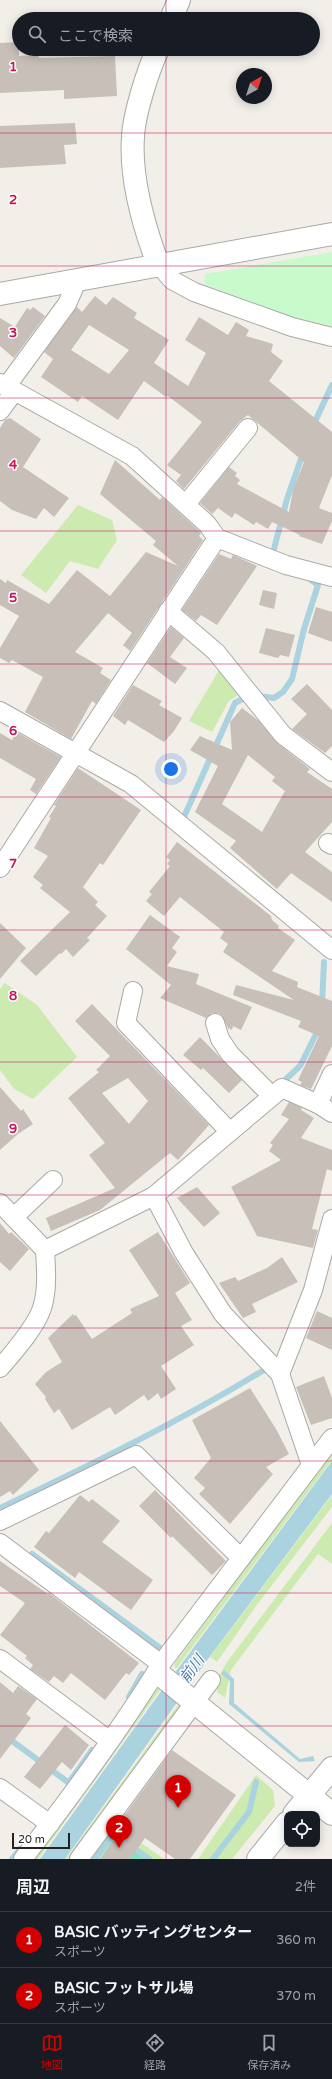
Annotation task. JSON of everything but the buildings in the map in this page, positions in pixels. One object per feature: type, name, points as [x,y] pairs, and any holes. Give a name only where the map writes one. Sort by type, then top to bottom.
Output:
[{"type":"street","points":[[174,12],[179,0]]},
{"type":"street","points":[[156,56],[143,94],[133,136],[135,181],[147,234],[158,264],[172,280],[194,292],[292,327],[332,336]]},
{"type":"street","points":[[0,294],[158,264],[332,234]]},
{"type":"street","points":[[0,411],[7,388],[67,304],[78,279]]},
{"type":"street","points":[[7,388],[132,456],[207,524],[217,538],[286,565],[332,577]]},
{"type":"street","points":[[186,504],[248,428]]},
{"type":"street","points":[[0,868],[217,538]]},
{"type":"street","points":[[168,611],[216,652],[283,735],[332,772]]},
{"type":"street","points":[[0,711],[74,754],[102,767],[131,784],[332,950]]},
{"type":"street","points":[[133,991],[126,1023],[230,1132]]},
{"type":"street","points":[[216,1023],[220,1039],[230,1054],[272,1096]]},
{"type":"street","points":[[45,1250],[154,1196],[282,1088],[325,1108],[332,1074]]},
{"type":"street","points":[[14,1217],[53,1180]]},
{"type":"street","points":[[154,1196],[184,1253],[223,1314],[280,1374],[311,1465]]},
{"type":"street","points":[[0,1203],[45,1250],[47,1281],[42,1308],[27,1334],[0,1368]]},
{"type":"street","points":[[280,1374],[312,1290],[332,1219]]},
{"type":"street","points":[[23,1859],[50,1824],[241,1558],[332,1438]]},
{"type":"street","points":[[0,1521],[136,1455],[241,1558]]},
{"type":"street","points":[[0,1543],[160,1671],[191,1699],[332,1814]]},
{"type":"street","points":[[0,1659],[110,1741]]},
{"type":"street","points":[[79,1859],[191,1699],[211,1680]]},
{"type":"street","points":[[297,1811],[332,1768]]},
{"type":"street","points":[[0,1788],[50,1824]]},
{"type":"street","points":[[258,1859],[284,1827]]},
{"type":"green space","points":[[332,252],[332,327],[285,315],[204,284],[205,274]]},
{"type":"green space","points":[[78,505],[112,520],[117,540],[98,569],[70,561],[46,593],[21,575]]},
{"type":"green space","points":[[222,665],[243,692],[229,701],[212,732],[189,721]]},
{"type":"green space","points":[[5,983],[37,1005],[77,1057],[33,1099],[14,1089],[0,1070],[0,989]]},
{"type":"green space","points":[[332,1452],[332,1460],[176,1669],[174,1665],[178,1659]]},
{"type":"green space","points":[[332,1495],[332,1507],[256,1606],[217,1662],[210,1657]]},
{"type":"green space","points":[[332,1523],[332,1564],[318,1554],[231,1670],[225,1698],[217,1692],[219,1676],[227,1662]]},
{"type":"green space","points":[[158,1688],[160,1690],[38,1859],[33,1859]]},
{"type":"green space","points":[[178,1705],[181,1707],[71,1859],[66,1859]]},
{"type":"green space","points":[[256,1775],[273,1790],[275,1806],[232,1859],[198,1859]]},
{"type":"green space","points":[[113,1823],[164,1859],[145,1859],[115,1837],[100,1859],[87,1859]]},
{"type":"green space","points":[[115,1837],[145,1859],[100,1859]]},
{"type":"water","name":"前川","points":[[332,1461],[332,1494],[208,1659],[65,1859],[40,1859],[162,1690]]},
{"type":"water","points":[[224,1670],[234,1679],[234,1703],[300,1759],[313,1756],[315,1761],[299,1762],[229,1704],[230,1681],[221,1674]]},
{"type":"waterway","points":[[313,426],[332,385]]},
{"type":"waterway","points":[[274,549],[287,499],[303,453]]},
{"type":"waterway","points":[[258,696],[274,698],[283,692],[292,679],[304,629],[318,585],[310,579]]},
{"type":"waterway","points":[[183,819],[235,703],[246,697]]},
{"type":"waterway","points":[[322,1005],[324,962]]},
{"type":"waterway","points":[[285,1080],[300,1066],[319,1028]]},
{"type":"waterway","points":[[0,1508],[134,1443],[200,1408],[264,1370]]},
{"type":"waterway","points":[[32,1554],[160,1648]]},
{"type":"waterway","points":[[129,1697],[142,1674]]},
{"type":"waterway","points":[[0,1732],[69,1783]]},
{"type":"waterway","points":[[70,1781],[92,1750]]},
{"type":"waterway","points":[[213,1859],[249,1812],[256,1782]]},
{"type":"waterway","points":[[95,1859],[114,1833],[124,1840]]},
{"type":"waterway","points":[[131,1846],[149,1859]]},
{"type":"waterway","points":[[12,1859],[20,1849]]},
{"type":"place","name":"BASIC バッティングセンター","points":[[178,1808]]},
{"type":"place","name":"BASIC フットサル場","points":[[119,1848]]}]
